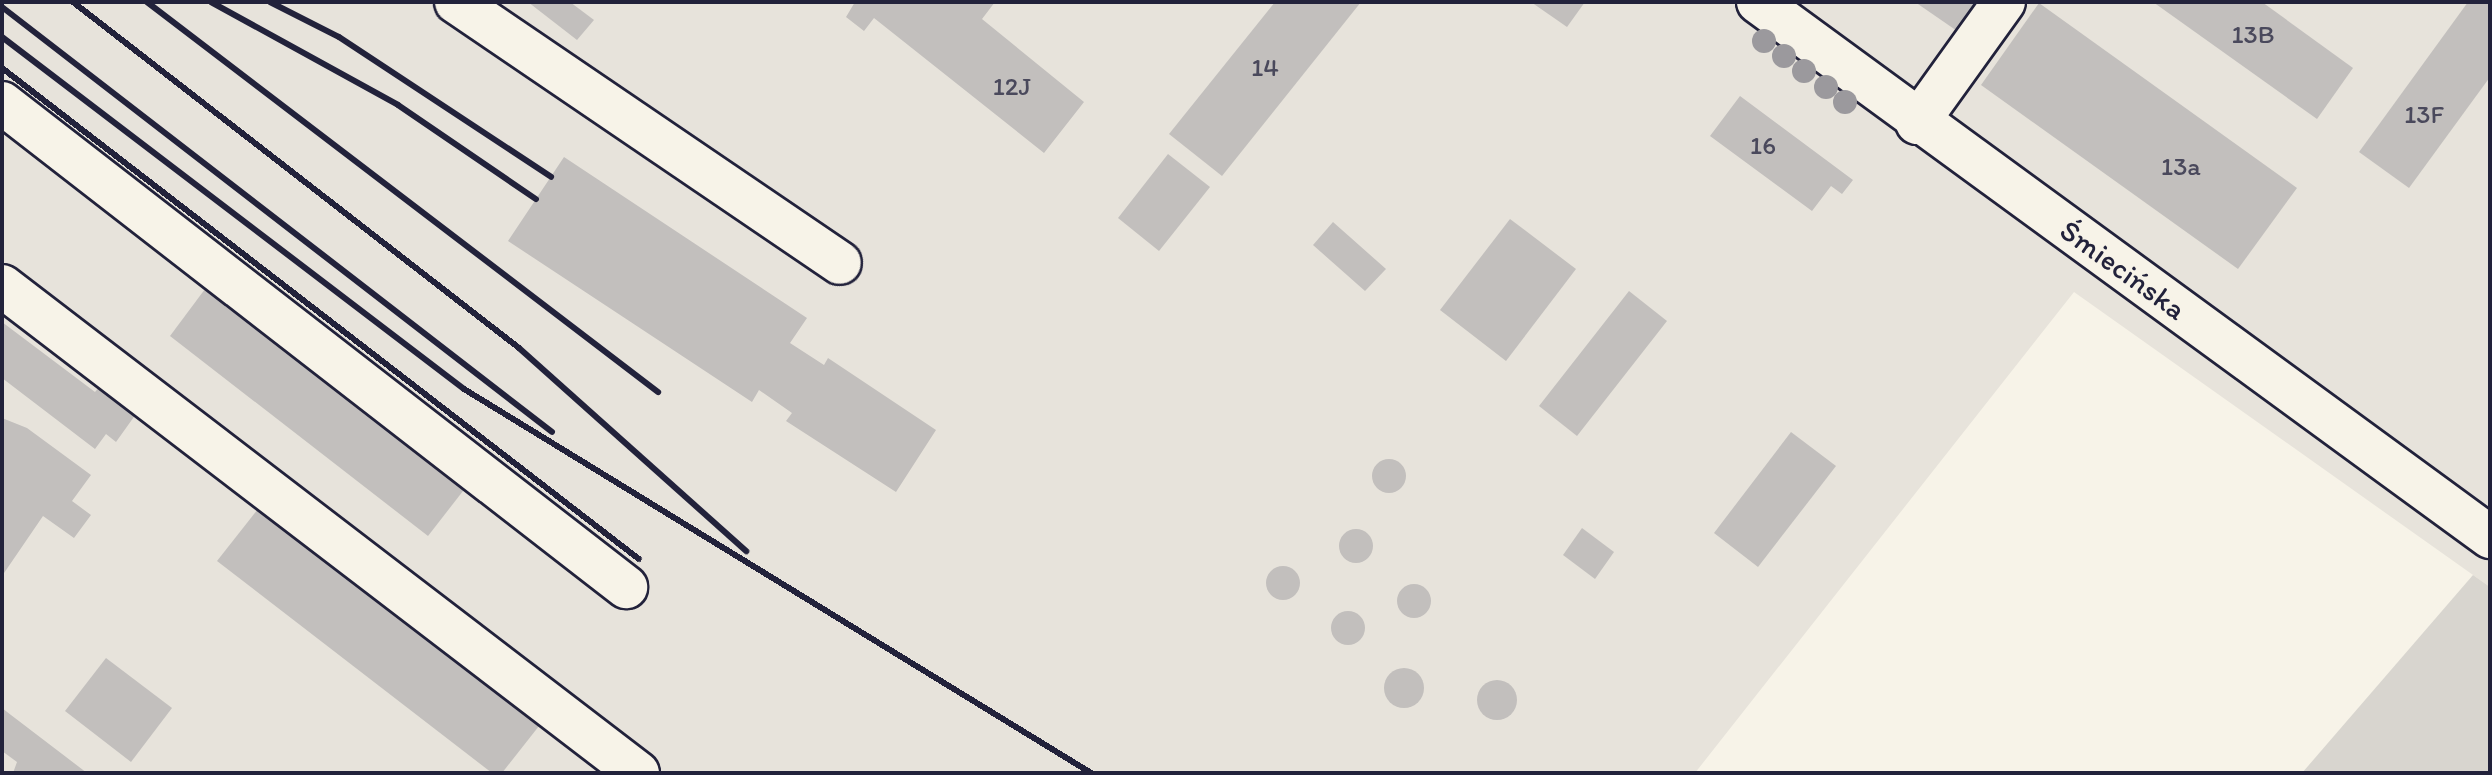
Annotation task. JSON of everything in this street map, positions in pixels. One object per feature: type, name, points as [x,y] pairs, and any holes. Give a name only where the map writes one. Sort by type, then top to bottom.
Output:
[{"type":"street","points":[[456,2],[840,263]]},
{"type":"street","name":"Śmiecińska","points":[[1758,2],[1917,123],[2490,537]]},
{"type":"street","points":[[1917,123],[2004,2]]},
{"type":"street","points":[[2,103],[626,587]]},
{"type":"street","points":[[2,286],[638,773]]},
{"type":"shaded area","points":[[2,2],[2490,2],[2490,587],[2074,292],[1695,773],[2,773]]},
{"type":"shaded area","points":[[2473,575],[2490,587],[2490,773],[2302,773]]},
{"type":"building","points":[[528,2],[570,2],[594,20],[577,40]]},
{"type":"building","points":[[855,2],[995,2],[982,19],[1084,102],[1044,153],[874,18],[864,31],[846,17]]},
{"type":"building","points":[[1275,2],[1361,2],[1222,176],[1169,134]]},
{"type":"building","points":[[1531,2],[1585,2],[1567,27]]},
{"type":"building","points":[[1915,2],[1979,2],[1960,33]]},
{"type":"building","points":[[2153,2],[2262,2],[2353,68],[2317,119]]},
{"type":"building","points":[[2468,2],[2490,2],[2490,77],[2409,188],[2359,152]]},
{"type":"building","points":[[2039,3],[2297,188],[2238,269],[1981,85]]},
{"type":"building","points":[[1740,96],[1853,180],[1842,194],[1831,186],[1812,211],[1710,136]]},
{"type":"building","points":[[1168,154],[1210,187],[1159,251],[1118,218]]},
{"type":"building","points":[[564,157],[807,318],[790,343],[824,365],[828,358],[936,430],[896,492],[786,421],[792,413],[759,390],[752,402],[508,241]]},
{"type":"building","points":[[1510,219],[1576,269],[1506,361],[1440,310]]},
{"type":"building","points":[[1333,222],[1386,269],[1365,291],[1313,245]]},
{"type":"building","points":[[211,281],[470,482],[428,536],[170,336]]},
{"type":"building","points":[[1629,291],[1667,321],[1577,436],[1539,406]]},
{"type":"building","points":[[2,322],[95,392],[100,386],[136,414],[116,442],[106,434],[95,449],[2,378]]},
{"type":"building","points":[[2,418],[27,428],[91,475],[72,501],[91,515],[74,538],[43,516],[2,576]]},
{"type":"building","points":[[1791,432],[1836,466],[1758,567],[1714,533]]},
{"type":"building","points":[[1389,459],[1401,464],[1406,476],[1401,488],[1389,493],[1377,488],[1372,476],[1377,464]]},
{"type":"building","points":[[258,509],[539,726],[502,773],[492,773],[217,561]]},
{"type":"building","points":[[1582,528],[1614,552],[1595,579],[1563,555]]},
{"type":"building","points":[[1356,529],[1368,534],[1373,546],[1368,558],[1356,563],[1344,558],[1339,546],[1344,534]]},
{"type":"building","points":[[1283,566],[1295,571],[1300,583],[1295,595],[1283,600],[1271,595],[1266,583],[1271,571]]},
{"type":"building","points":[[1414,584],[1426,589],[1431,601],[1426,613],[1414,618],[1402,613],[1397,601],[1402,589]]},
{"type":"building","points":[[1348,611],[1360,616],[1365,628],[1360,640],[1348,645],[1336,640],[1331,628],[1336,616]]},
{"type":"building","points":[[106,658],[172,708],[131,762],[65,711]]},
{"type":"building","points":[[1404,668],[1418,674],[1424,688],[1418,702],[1404,708],[1390,702],[1384,688],[1390,674]]},
{"type":"building","points":[[1497,680],[1511,686],[1517,700],[1511,714],[1497,720],[1483,714],[1477,700],[1483,686]]},
{"type":"building","points":[[2,708],[87,773],[13,773],[17,762],[2,751]]},
{"type":"railway","points":[[73,2],[519,348],[746,551]]},
{"type":"railway","points":[[147,2],[658,392]]},
{"type":"railway","points":[[211,2],[398,105],[536,199]]},
{"type":"railway","points":[[270,2],[339,37],[551,177]]},
{"type":"railway","points":[[2,7],[552,432]]},
{"type":"railway","points":[[2,37],[464,389],[1091,773]]},
{"type":"railway","points":[[2,68],[639,559]]}]
